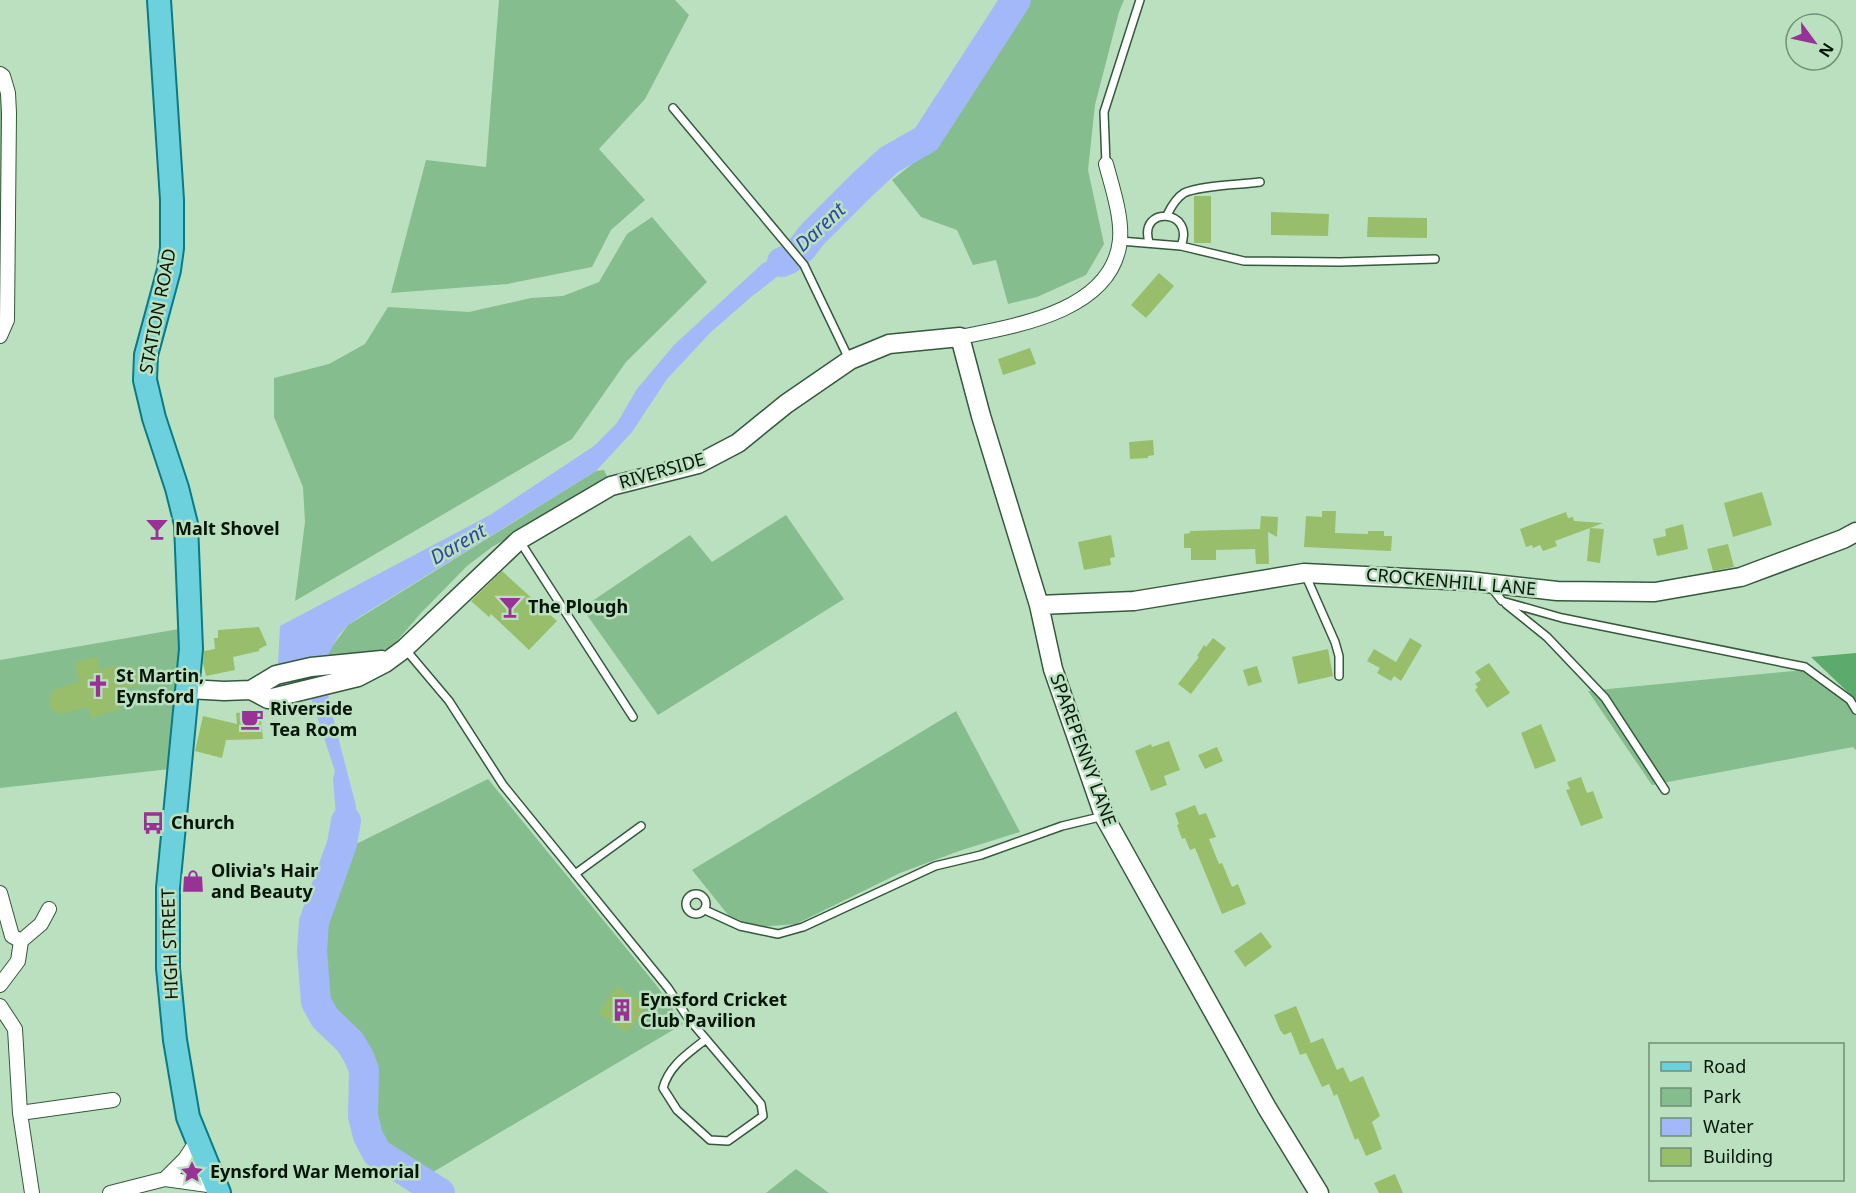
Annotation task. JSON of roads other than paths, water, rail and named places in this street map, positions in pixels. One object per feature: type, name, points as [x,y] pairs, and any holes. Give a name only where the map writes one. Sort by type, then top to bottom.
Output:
[{"type":"main road","name":"STATION ROAD","points":[[159,0],[172,200],[171,248],[169,270],[148,346],[145,380],[186,524],[190,649],[188,689]]},
{"type":"main road","name":"HIGH STREET","points":[[188,689],[168,888],[168,968],[182,1086],[188,1117],[217,1190]]},
{"type":"street","points":[[0,74],[3,76],[8,93],[9,174],[7,320],[0,336]]},
{"type":"street","points":[[960,337],[999,330],[1045,317],[1074,304],[1103,281],[1116,258],[1120,241],[1120,229],[1106,164]]},
{"type":"street","name":"RIVERSIDE","points":[[251,690],[268,699],[358,677],[398,653],[519,540],[610,486],[698,464],[738,443],[786,404],[850,360],[889,344],[960,337]]},
{"type":"street","name":"SPAREPENNY LANE","points":[[960,337],[981,416],[1039,605],[1053,669],[1104,816],[1268,1108],[1319,1193]]},
{"type":"street","name":"CROCKENHILL LANE","points":[[1039,605],[1134,601],[1304,573],[1487,583],[1557,591],[1655,592],[1741,577],[1844,539],[1856,532]]},
{"type":"street","name":"RIVERSIDE","points":[[188,689],[251,690],[276,675],[398,653]]},
{"type":"street","points":[[0,893],[12,936],[21,941]]},
{"type":"street","points":[[0,985],[18,961],[21,941],[41,924],[49,909]]},
{"type":"street","points":[[0,1006],[10,1018],[15,1029],[20,1113],[32,1193]]},
{"type":"street","points":[[20,1113],[113,1100]]},
{"type":"street","points":[[165,1179],[185,1159],[197,1141]]},
{"type":"street","points":[[110,1193],[165,1179],[217,1190]]},
{"type":"lane","points":[[1106,164],[1104,111],[1140,0]]},
{"type":"lane","points":[[673,108],[804,265],[850,360]]},
{"type":"lane","points":[[1167,215],[1175,201],[1183,194],[1196,189],[1260,182]]},
{"type":"lane","points":[[1149,242],[1147,235],[1152,222],[1167,215],[1176,219],[1181,225],[1183,240],[1181,246]]},
{"type":"lane","points":[[1120,241],[1181,246],[1245,261],[1340,262],[1435,259]]},
{"type":"lane","points":[[519,540],[633,717]]},
{"type":"lane","points":[[1304,573],[1335,642],[1339,656],[1339,676]]},
{"type":"lane","points":[[1487,583],[1502,601],[1547,637],[1605,698],[1665,790]]},
{"type":"lane","points":[[1502,601],[1562,618],[1805,667],[1851,700],[1856,710]]},
{"type":"lane","points":[[398,653],[449,702],[503,785],[706,1039],[761,1104],[763,1116],[728,1141],[710,1140],[677,1110],[663,1088],[666,1075],[706,1039]]},
{"type":"lane","points":[[705,910],[740,926],[778,934],[803,927],[935,866],[981,855],[1062,826],[1104,816]]},
{"type":"lane","points":[[575,874],[641,826]]},
{"type":"water","points":[[808,229],[817,241],[798,264],[787,269],[751,297],[710,333],[667,379],[632,432],[596,471],[361,616],[339,635],[326,658],[329,702],[356,806],[354,833],[347,865],[326,856],[337,828],[333,779],[335,771],[308,689],[284,685],[266,691],[265,674],[278,664],[280,626],[490,515],[594,446],[617,423],[637,389],[674,345],[762,264],[791,249]]},
{"type":"waterway","name":"Darent","points":[[782,262],[802,248],[812,235],[889,160],[926,139],[1016,0]]},
{"type":"waterway","name":"Darent","points":[[346,821],[342,844],[314,922],[312,951],[316,1002],[325,1018],[350,1042],[359,1057],[364,1070],[363,1116],[368,1136],[377,1153],[440,1193]]},
{"type":"place","name":"Malt Shovel","points":[[157,529]]},
{"type":"place","name":"The Plough","points":[[510,607]]},
{"type":"place","name":"St Martin, Eynsford","points":[[98,686]]},
{"type":"place","name":"Riverside Tea Room","points":[[252,719]]},
{"type":"place","name":"Church","points":[[153,823]]},
{"type":"place","name":"Olivia's Hair and Beauty","points":[[193,881]]},
{"type":"place","name":"Eynsford Cricket Club Pavilion","points":[[622,1010]]},
{"type":"place","name":"Eynsford War Memorial","points":[[192,1172]]}]
